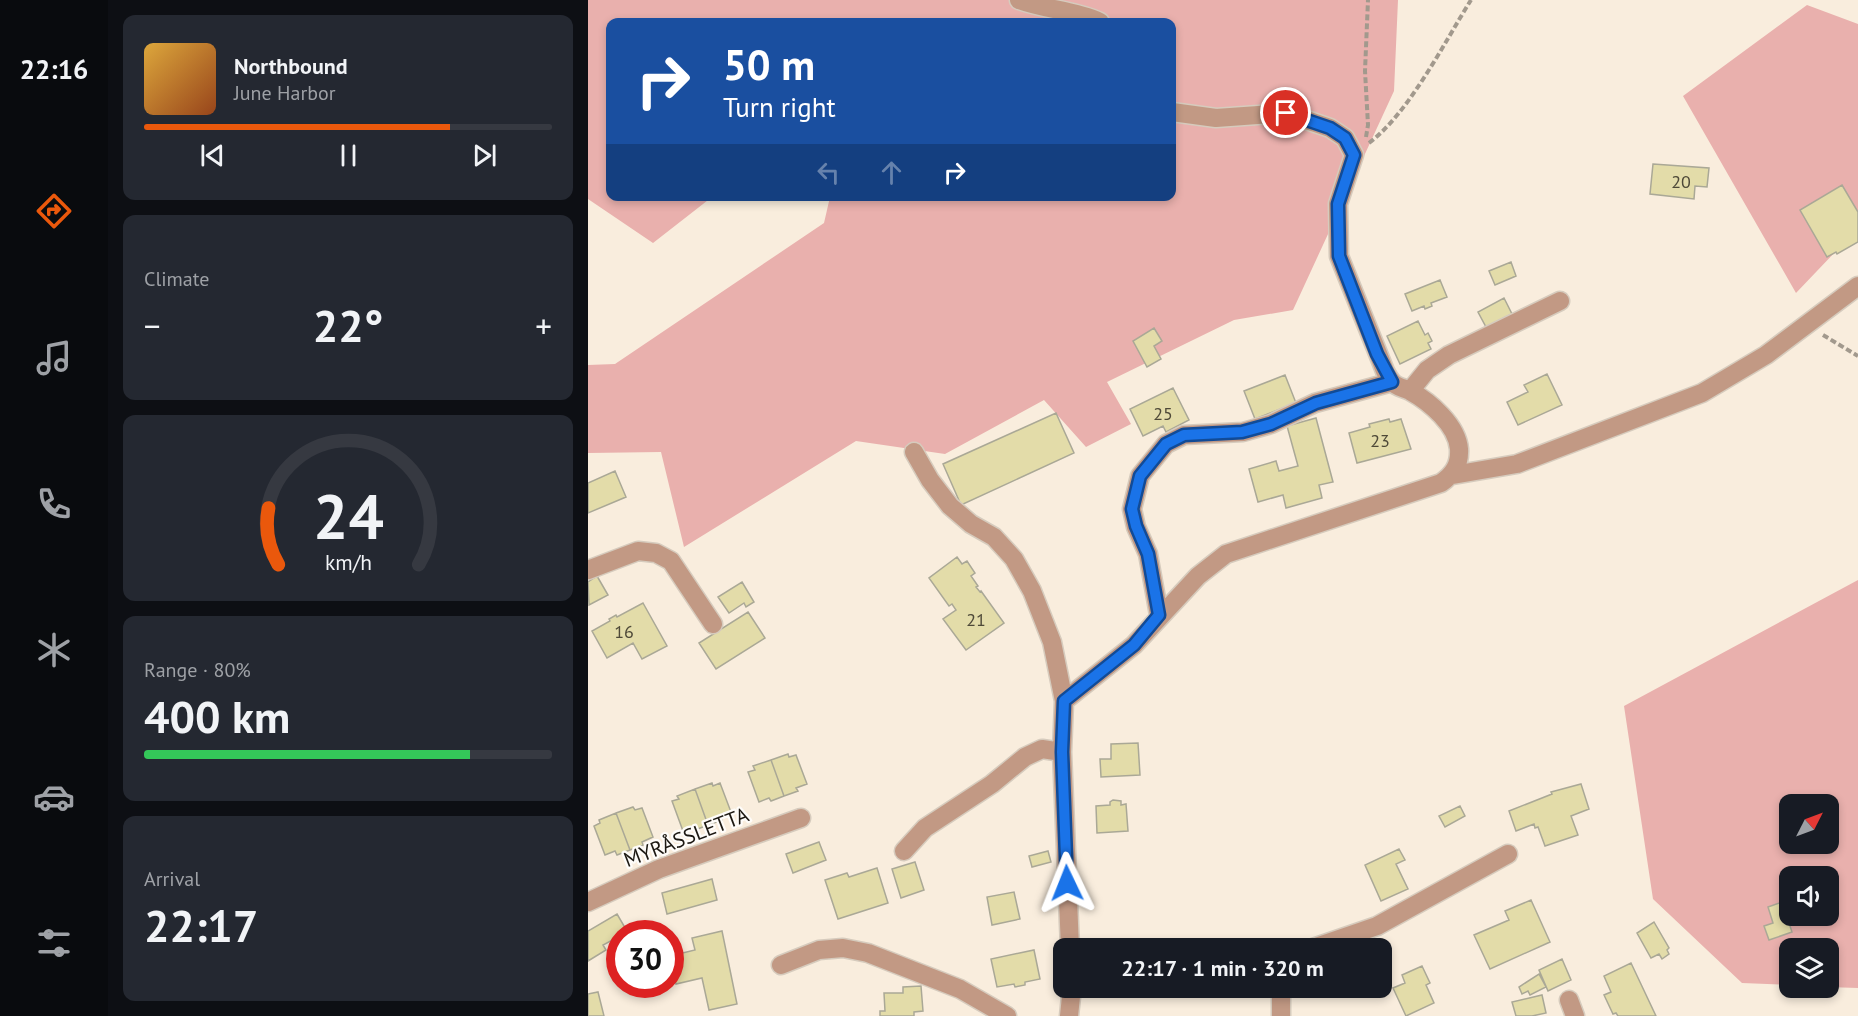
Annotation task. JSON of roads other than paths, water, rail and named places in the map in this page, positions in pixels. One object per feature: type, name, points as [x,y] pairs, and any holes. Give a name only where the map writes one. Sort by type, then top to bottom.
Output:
[{"type":"street","points":[[1019,0],[1092,18]]},
{"type":"street","points":[[1176,113],[1216,118],[1286,113],[1330,128],[1345,138],[1354,155],[1338,204],[1339,256],[1377,354],[1392,382],[1410,391],[1437,412],[1450,426],[1458,442],[1459,456],[1453,475]]},
{"type":"street","points":[[1064,701],[1134,645],[1159,615],[1198,576],[1226,554],[1441,483],[1453,475],[1517,464],[1702,393],[1766,356],[1858,286]]},
{"type":"street","points":[[1410,391],[1427,370],[1449,355],[1560,301]]},
{"type":"street","points":[[1159,615],[1148,554],[1136,526],[1132,509],[1140,476],[1166,444],[1184,435],[1242,432],[1271,424],[1316,403],[1392,382]]},
{"type":"street","points":[[914,452],[950,506],[971,524],[994,537],[1014,559],[1032,591],[1052,642],[1064,701],[1062,752],[1070,938]]},
{"type":"street","points":[[589,570],[638,551],[656,553],[671,561],[713,624]]},
{"type":"street","points":[[904,851],[925,828],[992,784],[1025,757],[1042,749],[1062,752]]},
{"type":"street","name":"MYRÅSSLETTA","points":[[588,902],[659,869],[801,818]]},
{"type":"street","points":[[1343,938],[1377,927],[1508,854]]},
{"type":"street","points":[[781,965],[819,950],[843,948],[868,953],[960,989],[1008,1016]]},
{"type":"street","points":[[1069,1016],[1071,998]]},
{"type":"street","points":[[1281,998],[1281,1016]]}]
